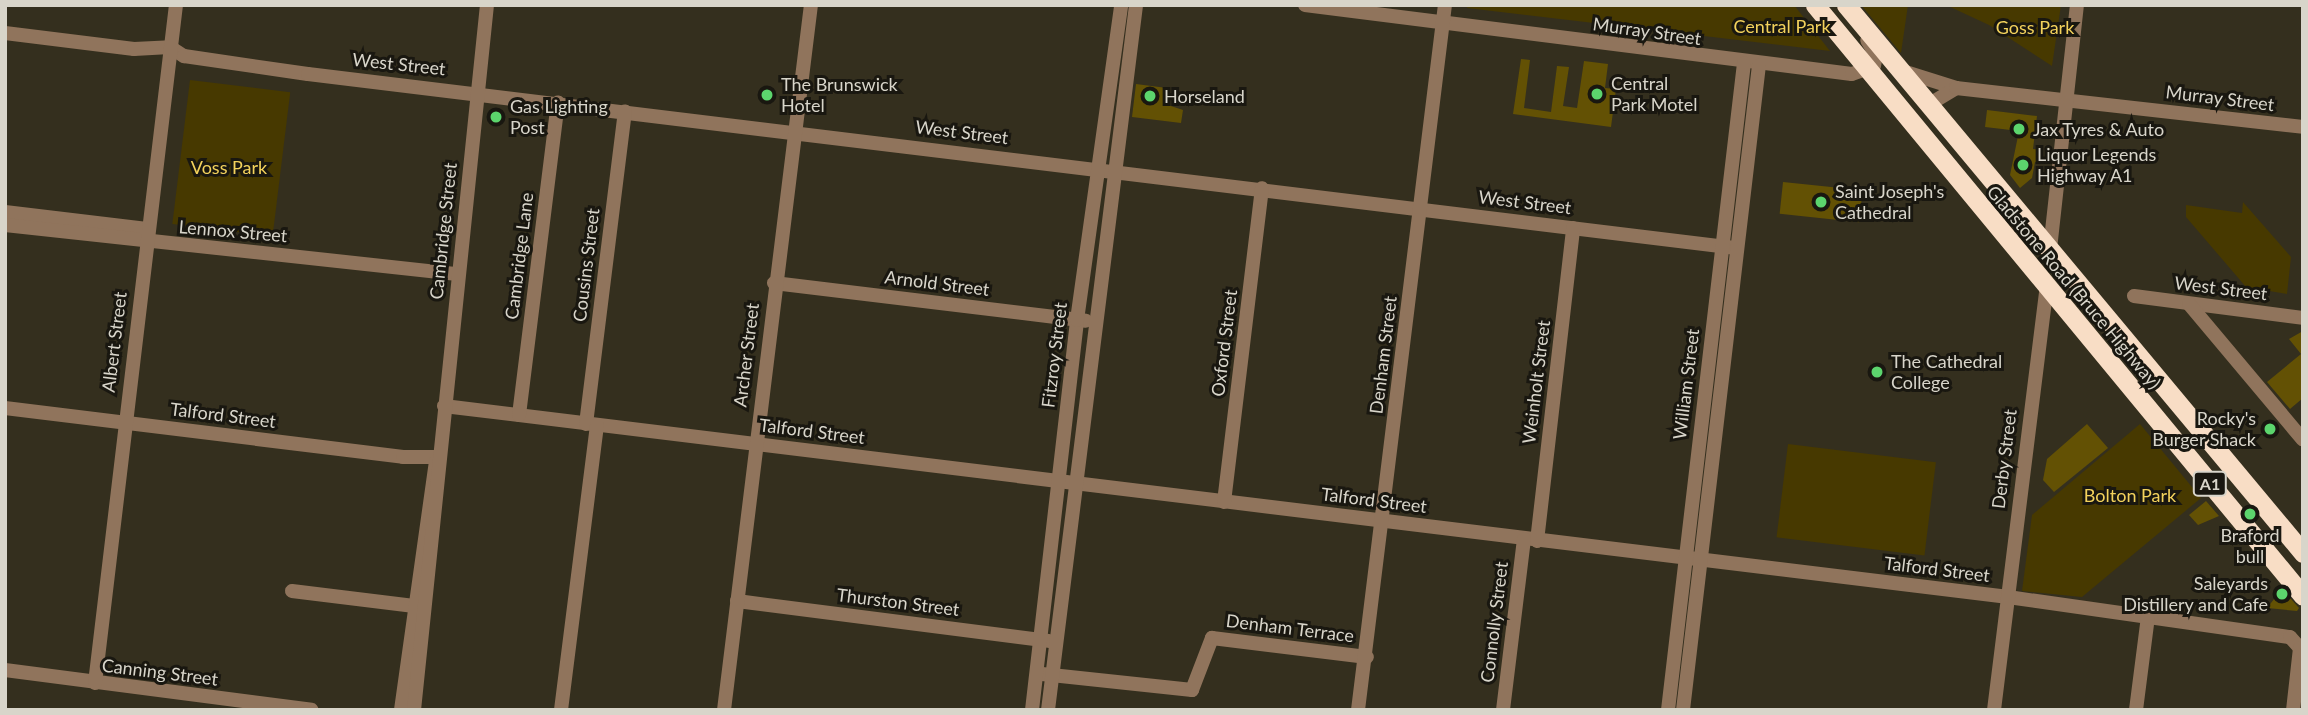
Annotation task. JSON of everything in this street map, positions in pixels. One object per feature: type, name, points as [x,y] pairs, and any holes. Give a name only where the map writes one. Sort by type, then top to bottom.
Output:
[{"type":"highway","name":"Gladstone Road (Bruce Highway)","points":[[1815,5],[1865,72],[2047,284],[2303,596]]},
{"type":"highway","name":"Gladstone Road (Bruce Highway)","points":[[1847,7],[2303,553]]},
{"type":"highway","name":"Derby Street","points":[[2047,284],[2050,248]]},
{"type":"street","name":"Albert Street","points":[[95,683],[146,236],[176,5]]},
{"type":"street","name":"Cambridge Street","points":[[401,710],[444,406],[487,5]]},
{"type":"street","name":"Archer Street","points":[[724,710],[774,283],[811,5]]},
{"type":"street","name":"Fitzroy Street","points":[[1047,640],[1074,483],[1095,323],[1121,5]]},
{"type":"street","name":"Fitzroy Street","points":[[1048,710],[1044,674],[1058,481],[1077,320],[1108,169],[1136,5]]},
{"type":"street","name":"Murray Street","points":[[1305,5],[1744,64],[1865,72]]},
{"type":"street","name":"Denham Street","points":[[1358,710],[1367,657],[1445,5]]},
{"type":"street","name":"Derby Street","points":[[2050,248],[2077,5]]},
{"type":"street","points":[[1847,7],[1848,16],[1875,50],[1874,66],[1865,72]]},
{"type":"street","points":[[5,33],[170,54]]},
{"type":"street","name":"West Street","points":[[170,54],[1729,247]]},
{"type":"street","points":[[1668,710],[1691,560],[1729,247],[1744,64]]},
{"type":"street","points":[[1729,247],[1759,65]]},
{"type":"street","name":"Murray Street","points":[[1899,70],[1956,88],[2068,98],[2303,127]]},
{"type":"street","points":[[1928,105],[1956,88]]},
{"type":"street","name":"Cambridge Lane","points":[[519,415],[558,102]]},
{"type":"street","name":"Cousins Street","points":[[561,710],[625,111]]},
{"type":"street","name":"Oxford Street","points":[[1224,502],[1262,188]]},
{"type":"street","name":"Lennox Street","points":[[5,212],[146,236]]},
{"type":"street","name":"Lennox Street","points":[[5,225],[146,236],[457,274]]},
{"type":"street","name":"Weinholt Street","points":[[1530,540],[1573,228]]},
{"type":"street","name":"Arnold Street","points":[[774,283],[1095,323]]},
{"type":"street","name":"Derby Street","points":[[1994,710],[2047,284]]},
{"type":"street","name":"West Street","points":[[2134,296],[2303,318]]},
{"type":"street","points":[[2189,304],[2303,440]]},
{"type":"street","name":"Talford Street","points":[[444,406],[2008,597],[2298,640],[2293,710]]},
{"type":"street","name":"Talford Street","points":[[5,408],[403,457],[437,458]]},
{"type":"street","name":"Cambridge Street","points":[[414,710],[442,480],[437,458]]},
{"type":"street","name":"Connolly Street","points":[[1503,710],[1530,540]]},
{"type":"street","points":[[1683,710],[1691,560]]},
{"type":"street","points":[[292,592],[414,606]]},
{"type":"street","name":"Thurston Street","points":[[737,601],[1047,640]]},
{"type":"street","points":[[2136,710],[2148,616]]},
{"type":"street","name":"Denham Terrace","points":[[1044,674],[1192,690],[1212,638],[1367,657]]},
{"type":"street","name":"Canning Street","points":[[5,670],[311,710]]},
{"type":"street","name":"Fitzroy Street","points":[[1032,710],[1044,674]]},
{"type":"green space","name":"Central Park","points":[[1468,5],[1794,5],[1830,51],[1467,8]]},
{"type":"green space","points":[[1861,5],[1908,5],[1901,53]]},
{"type":"green space","name":"Goss Park","points":[[1946,5],[2061,5],[2052,66],[1989,25]]},
{"type":"green space","name":"Voss Park","points":[[190,80],[290,92],[273,236],[172,224]]},
{"type":"green space","points":[[2243,202],[2291,257],[2287,294],[2246,287],[2186,217],[2186,205],[2242,213]]},
{"type":"green space","name":"Bolton Park","points":[[2140,424],[2201,498],[2082,597],[2022,591],[2032,515]]},
{"type":"green space","points":[[1788,444],[1936,462],[1924,555],[1777,537]]},
{"type":"building","name":"Central Park Motel","points":[[1521,59],[1530,60],[1524,108],[1551,112],[1557,66],[1569,67],[1563,106],[1577,108],[1584,61],[1608,64],[1605,88],[1616,89],[1611,127],[1513,114]]},
{"type":"building","name":"Horseland","points":[[1136,84],[1167,88],[1165,104],[1183,110],[1181,123],[1132,117]]},
{"type":"building","points":[[1987,110],[2037,116],[2033,149],[2042,150],[2040,162],[2035,162],[2032,178],[2020,188],[2010,175],[2019,131],[1985,127]]},
{"type":"building","name":"Saint Joseph's Cathedral","points":[[1783,182],[1863,190],[1859,222],[1780,214]]},
{"type":"building","points":[[2303,331],[2303,398],[2290,409],[2267,382],[2301,354],[2289,339]]},
{"type":"building","points":[[2087,424],[2108,448],[2054,492],[2043,480],[2047,459]]},
{"type":"building","points":[[2206,501],[2219,516],[2198,525],[2189,515]]},
{"type":"building","name":"Saleyards Distillery and Cafe","points":[[2282,589],[2299,608],[2297,611],[2267,608]]},
{"type":"place","name":"Central Park Motel","points":[[1597,94]]},
{"type":"place","name":"The Brunswick Hotel","points":[[767,95]]},
{"type":"place","name":"Horseland","points":[[1150,96]]},
{"type":"place","name":"Gas Lighting Post","points":[[496,117]]},
{"type":"place","name":"Jax Tyres & Auto","points":[[2019,129]]},
{"type":"place","name":"Liquor Legends Highway A1","points":[[2023,165]]},
{"type":"place","name":"Saint Joseph's Cathedral","points":[[1821,202]]},
{"type":"place","name":"The Cathedral College","points":[[1877,372]]},
{"type":"place","name":"Rocky's Burger Shack","points":[[2270,429]]},
{"type":"place","name":"Braford bull","points":[[2250,514]]},
{"type":"place","name":"Saleyards Distillery and Cafe","points":[[2282,594]]}]
